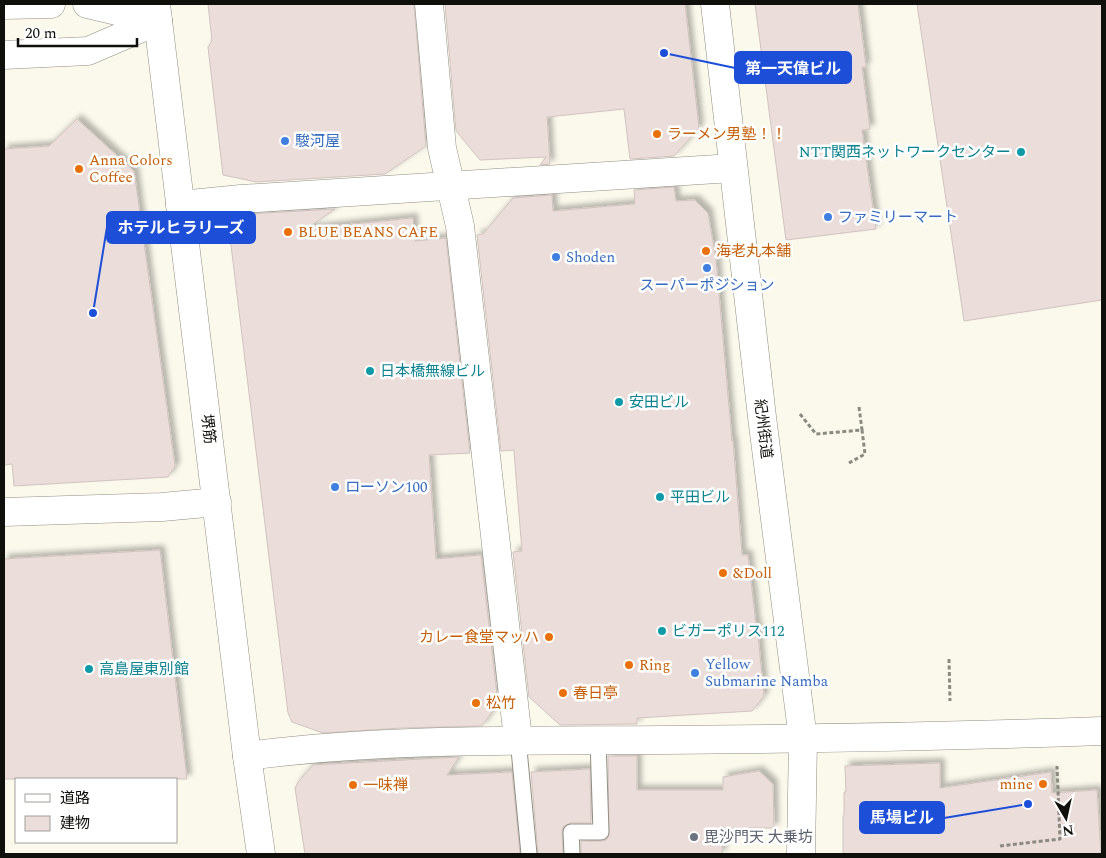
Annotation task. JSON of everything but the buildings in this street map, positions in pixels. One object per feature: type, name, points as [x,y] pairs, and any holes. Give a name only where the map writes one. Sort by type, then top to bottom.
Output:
[{"type":"street","points":[[4,5],[51,4]]},
{"type":"street","points":[[87,4],[157,12]]},
{"type":"street","points":[[429,4],[442,148],[460,226],[518,740]]},
{"type":"street","name":"紀州街道","points":[[715,4],[762,417],[803,739],[801,854]]},
{"type":"street","points":[[4,55],[88,51],[157,12]]},
{"type":"street","name":"堺筋","points":[[157,12],[247,756],[262,854]]},
{"type":"street","points":[[180,205],[241,199],[733,168]]},
{"type":"street","points":[[4,512],[162,507],[217,502]]},
{"type":"street","points":[[247,756],[308,748],[518,740],[803,739],[1102,732]]},
{"type":"lane","points":[[518,740],[529,854]]},
{"type":"lane","points":[[572,854],[571,832],[600,832],[598,740]]},
{"type":"path","points":[[849,463],[866,454],[859,407]]},
{"type":"path","points":[[800,414],[816,434],[862,430]]},
{"type":"path","points":[[949,659],[951,735]]},
{"type":"path","points":[[1000,846],[1060,839],[1056,733]]},
{"type":"place","name":"第一天偉ビル","points":[[664,53]]},
{"type":"place","name":"ラーメン男塾！！","points":[[657,134]]},
{"type":"place","name":"駿河屋","points":[[285,141]]},
{"type":"place","name":"NTT関西ネットワークセンター","points":[[1021,152]]},
{"type":"place","name":"Anna Colors Coffee","points":[[79,169]]},
{"type":"place","name":"ファミリーマート","points":[[828,217]]},
{"type":"place","name":"BLUE BEANS CAFE","points":[[288,232]]},
{"type":"place","name":"海老丸本舗","points":[[706,251]]},
{"type":"place","name":"Shoden","points":[[556,257]]},
{"type":"place","name":"スーパーポジション","points":[[707,268]]},
{"type":"place","name":"ホテルヒラリーズ","points":[[93,313]]},
{"type":"place","name":"日本橋無線ビル","points":[[370,371]]},
{"type":"place","name":"安田ビル","points":[[619,402]]},
{"type":"place","name":"ローソン100","points":[[335,487]]},
{"type":"place","name":"平田ビル","points":[[660,497]]},
{"type":"place","name":"&Doll","points":[[723,573]]},
{"type":"place","name":"ビガーポリス112","points":[[662,631]]},
{"type":"place","name":"カレー食堂マッハ","points":[[549,637]]},
{"type":"place","name":"Ring","points":[[629,665]]},
{"type":"place","name":"高島屋東別館","points":[[89,669]]},
{"type":"place","name":"Yellow Submarine Namba","points":[[695,673]]},
{"type":"place","name":"春日亭","points":[[563,693]]},
{"type":"place","name":"松竹","points":[[476,703]]},
{"type":"place","name":"mine","points":[[1043,784]]},
{"type":"place","name":"一味禅","points":[[353,785]]},
{"type":"place","name":"馬場ビル","points":[[1028,804]]},
{"type":"place","name":"毘沙門天 大乗坊","points":[[694,837]]}]
